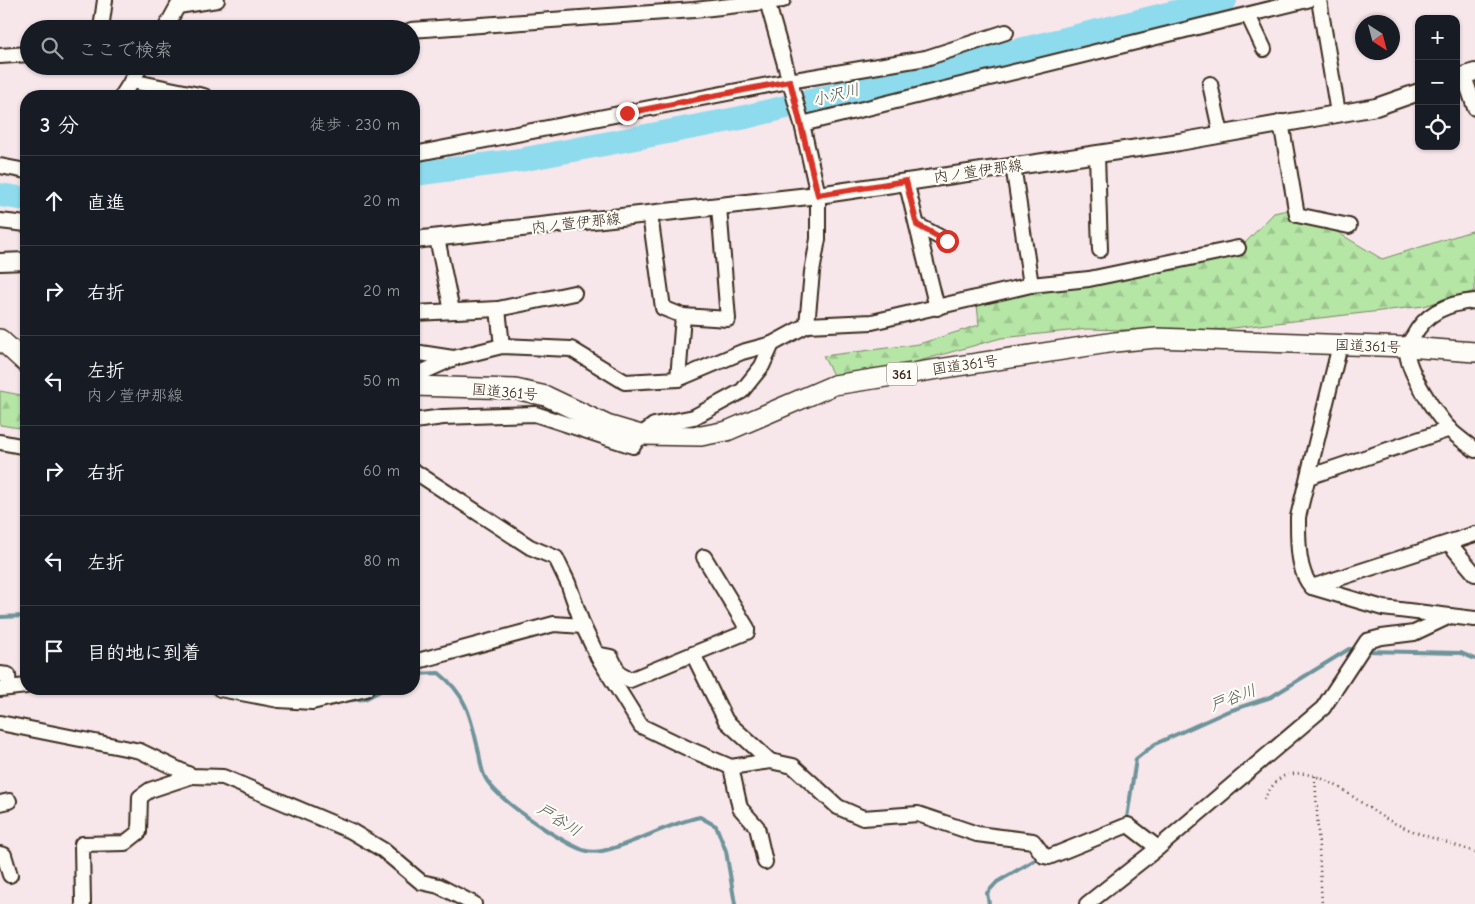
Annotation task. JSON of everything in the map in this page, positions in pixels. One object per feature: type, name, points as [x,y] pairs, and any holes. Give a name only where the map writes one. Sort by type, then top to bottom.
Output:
[{"type":"highway","name":"国道361号","points":[[420,386],[515,390],[546,396],[607,425],[641,435],[701,436],[727,431],[834,385],[1115,342],[1156,338],[1408,347],[1475,352]]},
{"type":"highway","points":[[0,339],[20,357]]},
{"type":"main road","name":"内ノ萱伊那線","points":[[420,239],[818,195],[1013,165],[1097,155],[1376,107],[1415,93]]},
{"type":"main road","points":[[0,262],[20,261]]},
{"type":"street","points":[[102,20],[105,0]]},
{"type":"street","points":[[170,20],[180,3],[217,0]]},
{"type":"street","points":[[420,29],[693,5],[783,0]]},
{"type":"street","points":[[801,122],[1307,0]]},
{"type":"street","points":[[1319,0],[1338,113]]},
{"type":"street","points":[[767,1],[801,122],[818,195],[818,239],[806,325]]},
{"type":"street","points":[[1248,15],[1264,49]]},
{"type":"street","points":[[420,153],[790,81],[926,58],[1006,32]]},
{"type":"street","points":[[0,56],[20,55]]},
{"type":"street","points":[[126,90],[136,75]]},
{"type":"street","points":[[1465,75],[1475,108]]},
{"type":"street","points":[[132,81],[175,90]]},
{"type":"street","points":[[1210,84],[1220,134]]},
{"type":"street","points":[[1282,122],[1297,215],[1349,226]]},
{"type":"street","points":[[1097,155],[1100,250]]},
{"type":"street","points":[[1013,165],[1031,285]]},
{"type":"street","points":[[0,166],[20,169]]},
{"type":"street","points":[[906,181],[937,308]]},
{"type":"street","points":[[650,215],[663,308],[683,316],[728,319],[719,207]]},
{"type":"street","points":[[0,220],[20,223]]},
{"type":"street","points":[[917,225],[947,241]]},
{"type":"street","points":[[437,238],[452,311]]},
{"type":"street","points":[[420,373],[454,358],[502,346],[570,349],[625,382],[678,380],[742,352],[772,344],[806,325],[872,322],[1031,285],[1089,279],[1238,248]]},
{"type":"street","points":[[420,313],[498,309],[574,293]]},
{"type":"street","points":[[1475,301],[1460,302],[1438,309],[1420,324],[1408,347],[1410,368],[1421,388],[1450,429],[1475,450]]},
{"type":"street","points":[[498,309],[502,346]]},
{"type":"street","points":[[678,380],[683,316]]},
{"type":"street","points":[[420,420],[443,417],[535,414],[633,446],[641,435],[654,425],[694,417],[742,391],[762,366],[772,344]]},
{"type":"street","points":[[1340,345],[1298,517],[1298,535],[1305,580],[1312,587],[1383,608],[1475,619]]},
{"type":"street","points":[[420,353],[454,358]]},
{"type":"street","points":[[1308,476],[1450,429]]},
{"type":"street","points":[[0,442],[20,445]]},
{"type":"street","points":[[420,475],[530,547],[556,558],[568,583],[582,626],[598,657],[641,726],[731,767],[770,761],[793,766],[838,807],[863,818],[918,814],[977,834],[1033,841],[1044,856],[1049,857],[1128,824],[1158,848]]},
{"type":"street","points":[[1312,587],[1475,534]]},
{"type":"street","points":[[1449,543],[1475,574]]},
{"type":"street","points":[[598,657],[601,655],[611,657],[619,674],[630,680],[747,632],[747,628],[704,557]]},
{"type":"street","points":[[1087,904],[1158,848],[1323,708],[1360,650],[1382,636],[1414,633],[1450,616]]},
{"type":"street","points":[[420,660],[554,624],[582,626]]},
{"type":"street","points":[[693,654],[726,721],[770,761]]},
{"type":"street","points":[[0,674],[8,675],[4,689],[20,687]]},
{"type":"street","points":[[252,695],[279,700],[312,702],[341,695]]},
{"type":"street","points":[[0,723],[140,751],[192,776]]},
{"type":"street","points":[[731,767],[740,808],[757,827],[765,862]]},
{"type":"street","points":[[83,904],[82,844],[125,843],[139,832],[140,797],[150,790],[192,776],[224,777],[351,831],[383,850],[421,882],[439,886],[474,904]]},
{"type":"street","points":[[0,854],[4,855],[10,875]]},
{"type":"path","points":[[1264,799],[1274,784],[1284,776],[1315,776],[1344,790],[1388,820],[1475,852]]},
{"type":"path","points":[[1315,776],[1322,904]]},
{"type":"green space","points":[[1297,208],[1382,259],[1475,230],[1475,291],[1424,306],[1198,332],[1088,329],[1001,338],[880,372],[833,375],[823,356],[919,344],[979,325],[977,304],[997,291],[1110,281],[1245,243],[1274,213]]},
{"type":"green space","points":[[0,391],[20,395],[20,428],[0,425]]},
{"type":"waterway","name":"小沢川","points":[[420,173],[520,160],[741,118],[1225,0]]},
{"type":"waterway","name":"小沢川","points":[[0,195],[20,198]]},
{"type":"waterway","name":"戸谷川","points":[[0,617],[20,616]]},
{"type":"waterway","name":"戸谷川","points":[[1098,830],[1127,818],[1136,759],[1155,744],[1226,712],[1271,697],[1349,649],[1357,650]]},
{"type":"waterway","name":"戸谷川","points":[[1364,651],[1461,653],[1475,659]]},
{"type":"waterway","name":"戸谷川","points":[[420,674],[439,673],[456,690],[467,709],[484,775],[500,795],[528,818],[559,838],[583,850],[595,852],[614,848],[675,824],[700,817],[716,826],[726,851],[735,904]]},
{"type":"waterway","name":"戸谷川","points":[[342,701],[365,699],[373,695]]},
{"type":"waterway","name":"戸谷川","points":[[989,904],[987,893],[997,882],[1035,860]]},
{"type":"route","points":[[627,113],[790,81],[818,195],[906,181],[917,225],[947,241]]}]
